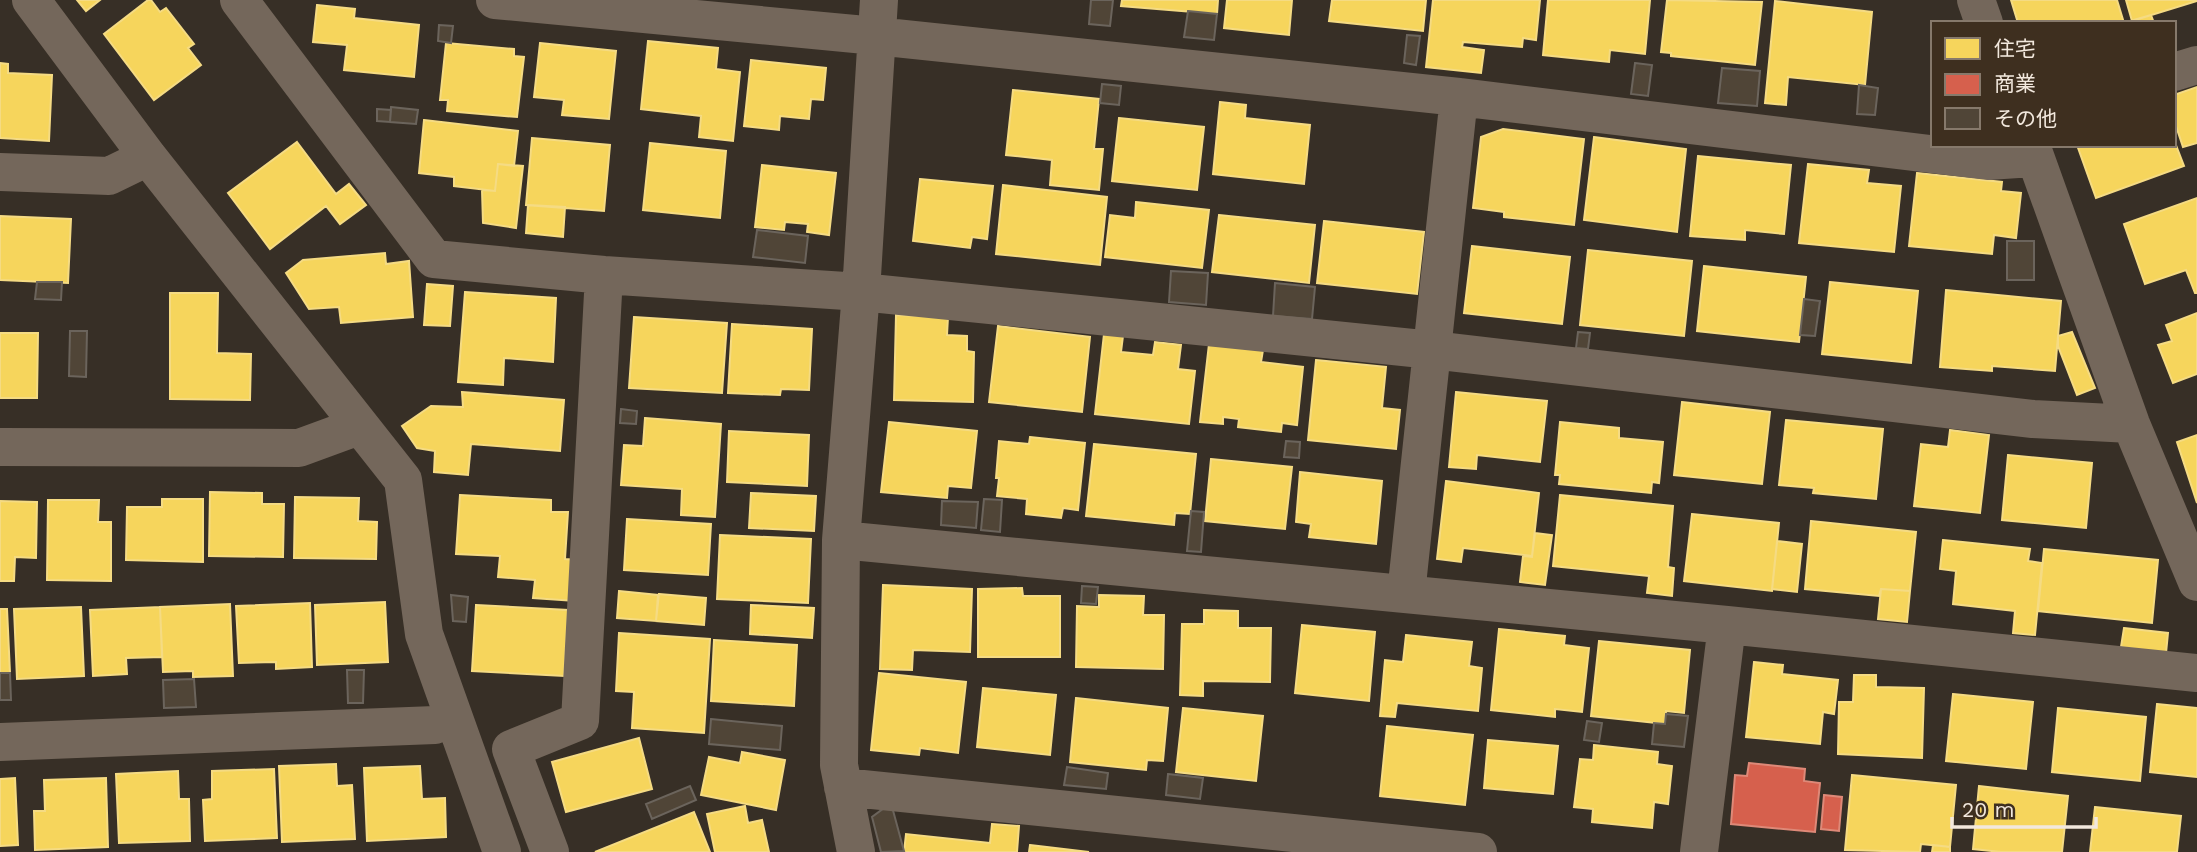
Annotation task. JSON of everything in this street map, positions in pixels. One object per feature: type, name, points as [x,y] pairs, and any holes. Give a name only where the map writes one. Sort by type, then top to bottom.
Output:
[{"type":"street","points":[[32,0],[148,158],[402,480],[424,634],[502,852]]},
{"type":"street","points":[[239,0],[434,259],[604,275],[861,292],[1433,350],[2033,419],[2131,424]]},
{"type":"street","points":[[495,0],[877,18],[1459,97],[1988,161],[2033,152],[2131,424],[2196,578]]},
{"type":"street","points":[[1976,0],[1983,21]]},
{"type":"street","points":[[856,852],[839,765],[841,540],[861,292],[877,18]]},
{"type":"street","points":[[2176,71],[2197,65]]},
{"type":"street","points":[[1406,594],[1459,97]]},
{"type":"street","points":[[0,172],[109,176],[148,158]]},
{"type":"street","points":[[550,852],[511,749],[580,721],[604,275]]},
{"type":"street","points":[[0,447],[299,448],[359,426]]},
{"type":"street","points":[[841,540],[2197,673]]},
{"type":"street","points":[[1699,852],[1727,625]]},
{"type":"street","points":[[0,742],[435,725],[453,717]]},
{"type":"street","points":[[843,787],[1478,852]]},
{"type":"building: 住宅","points":[[77,0],[100,0],[86,11]]},
{"type":"building: 住宅","points":[[151,0],[160,12],[166,8],[194,44],[188,48],[201,65],[154,100],[104,34]]},
{"type":"building: 住宅","points":[[1122,0],[1218,0],[1217,14],[1121,6]]},
{"type":"building: 住宅","points":[[1227,0],[1292,0],[1289,35],[1224,28]]},
{"type":"building: 住宅","points":[[1332,0],[1426,0],[1423,31],[1329,21]]},
{"type":"building: 住宅","points":[[1433,0],[1540,0],[1536,40],[1523,38],[1522,47],[1463,42],[1462,47],[1484,50],[1481,73],[1426,67]]},
{"type":"building: 住宅","points":[[1548,0],[1650,0],[1645,54],[1610,50],[1609,62],[1543,55]]},
{"type":"building: 住宅","points":[[1667,0],[1762,2],[1755,65],[1671,56],[1671,53],[1661,52]]},
{"type":"building: 住宅","points":[[2011,0],[2117,0],[2123,21],[2017,21]]},
{"type":"building: 住宅","points":[[2126,0],[2197,0],[2197,1],[2132,21]]},
{"type":"building: 住宅","points":[[1775,1],[1872,12],[1865,85],[1788,77],[1786,105],[1765,103]]},
{"type":"building: 住宅","points":[[317,5],[355,9],[354,18],[419,25],[414,77],[344,70],[347,45],[313,42]]},
{"type":"building: 住宅","points":[[2151,15],[2153,21],[2134,21]]},
{"type":"building: 住宅","points":[[648,41],[718,48],[716,69],[740,72],[733,141],[699,137],[701,116],[641,109]]},
{"type":"building: 住宅","points":[[446,43],[514,49],[514,56],[524,57],[517,117],[447,111],[448,100],[440,100]]},
{"type":"building: 住宅","points":[[540,43],[616,51],[609,119],[562,115],[564,100],[534,97]]},
{"type":"building: 住宅","points":[[751,60],[826,68],[823,100],[811,99],[809,119],[780,116],[779,130],[744,126]]},
{"type":"building: 住宅","points":[[0,63],[8,64],[8,73],[52,75],[49,141],[0,138]]},
{"type":"building: 住宅","points":[[2197,87],[2197,143],[2183,147],[2176,126],[2176,94]]},
{"type":"building: 住宅","points":[[1013,90],[1099,99],[1094,149],[1103,149],[1099,190],[1050,185],[1052,160],[1006,155]]},
{"type":"building: 住宅","points":[[1220,102],[1246,105],[1245,118],[1310,125],[1304,184],[1213,174]]},
{"type":"building: 住宅","points":[[1119,118],[1204,127],[1197,190],[1112,181]]},
{"type":"building: 住宅","points":[[424,120],[518,131],[514,166],[498,164],[495,191],[454,186],[454,177],[419,173]]},
{"type":"building: 住宅","points":[[1503,129],[1584,139],[1574,225],[1504,217],[1504,212],[1473,208],[1481,137]]},
{"type":"building: 住宅","points":[[1594,137],[1686,149],[1677,232],[1584,220]]},
{"type":"building: 住宅","points":[[532,138],[610,145],[604,211],[526,205]]},
{"type":"building: 住宅","points":[[297,142],[336,194],[349,184],[366,205],[340,224],[326,206],[270,249],[228,193]]},
{"type":"building: 住宅","points":[[650,143],[726,151],[720,218],[643,210]]},
{"type":"building: 住宅","points":[[2176,145],[2184,166],[2096,198],[2078,147]]},
{"type":"building: 住宅","points":[[1698,156],[1791,165],[1784,234],[1745,230],[1745,240],[1690,236]]},
{"type":"building: 住宅","points":[[498,164],[523,166],[516,228],[483,223],[482,190],[495,191]]},
{"type":"building: 住宅","points":[[1808,164],[1869,170],[1867,183],[1901,186],[1894,252],[1799,243]]},
{"type":"building: 住宅","points":[[762,165],[836,173],[829,235],[807,232],[808,224],[785,222],[784,230],[755,227]]},
{"type":"building: 住宅","points":[[1917,173],[2002,182],[2001,191],[2021,193],[2016,238],[1994,235],[1992,254],[1909,246]]},
{"type":"building: 住宅","points":[[920,179],[993,186],[987,239],[972,237],[970,248],[913,241]]},
{"type":"building: 住宅","points":[[1003,185],[1107,197],[1100,265],[996,254]]},
{"type":"building: 住宅","points":[[2197,198],[2197,293],[2186,270],[2145,284],[2124,224]]},
{"type":"building: 住宅","points":[[1136,202],[1209,210],[1202,268],[1105,257],[1110,215],[1135,218]]},
{"type":"building: 住宅","points":[[528,205],[565,207],[563,237],[526,233]]},
{"type":"building: 住宅","points":[[1219,215],[1315,225],[1309,283],[1212,272]]},
{"type":"building: 住宅","points":[[0,216],[71,219],[68,283],[0,280]]},
{"type":"building: 住宅","points":[[1324,221],[1424,232],[1417,294],[1317,283]]},
{"type":"building: 住宅","points":[[1472,246],[1570,257],[1562,324],[1464,313]]},
{"type":"building: 住宅","points":[[1588,250],[1692,261],[1684,336],[1580,325]]},
{"type":"building: 住宅","points":[[385,253],[386,264],[409,261],[413,317],[341,323],[339,307],[309,309],[286,273],[303,260]]},
{"type":"building: 住宅","points":[[1704,266],[1806,277],[1799,342],[1697,331]]},
{"type":"building: 住宅","points":[[1830,282],[1918,291],[1911,363],[1822,354]]},
{"type":"building: 住宅","points":[[427,284],[453,286],[450,326],[424,325]]},
{"type":"building: 住宅","points":[[1946,290],[2061,301],[2055,371],[1992,366],[1992,371],[1940,367]]},
{"type":"building: 住宅","points":[[465,292],[556,298],[553,362],[504,358],[503,385],[458,382]]},
{"type":"building: 住宅","points":[[170,293],[218,293],[217,353],[251,354],[250,400],[170,399]]},
{"type":"building: 住宅","points":[[2197,313],[2197,374],[2173,383],[2158,345],[2172,341],[2166,325]]},
{"type":"building: 住宅","points":[[896,315],[948,317],[947,335],[967,336],[967,351],[974,352],[973,402],[894,400]]},
{"type":"building: 住宅","points":[[634,317],[727,323],[722,393],[629,388]]},
{"type":"building: 住宅","points":[[732,324],[812,329],[809,390],[781,389],[780,395],[728,393]]},
{"type":"building: 住宅","points":[[998,326],[1090,337],[1082,412],[989,402]]},
{"type":"building: 住宅","points":[[2072,332],[2095,388],[2077,395],[2058,346],[2058,336]]},
{"type":"building: 住宅","points":[[0,333],[38,333],[37,398],[0,398]]},
{"type":"building: 住宅","points":[[1104,334],[1123,336],[1121,352],[1153,355],[1155,342],[1181,345],[1178,369],[1195,371],[1189,424],[1095,414]]},
{"type":"building: 住宅","points":[[1209,344],[1263,350],[1261,362],[1303,367],[1297,425],[1282,423],[1281,432],[1238,427],[1239,419],[1223,417],[1223,424],[1200,422]]},
{"type":"building: 住宅","points":[[1316,360],[1386,367],[1382,408],[1400,410],[1396,449],[1308,440]]},
{"type":"building: 住宅","points":[[462,392],[564,400],[560,451],[471,444],[468,475],[434,472],[435,451],[417,448],[402,426],[431,406],[463,407]]},
{"type":"building: 住宅","points":[[1456,392],[1547,401],[1540,462],[1477,455],[1476,469],[1449,467]]},
{"type":"building: 住宅","points":[[1682,402],[1770,412],[1762,484],[1674,475]]},
{"type":"building: 住宅","points":[[645,418],[721,424],[715,517],[681,515],[682,489],[621,485],[624,445],[643,446]]},
{"type":"building: 住宅","points":[[1786,420],[1883,429],[1876,499],[1813,493],[1814,488],[1779,485]]},
{"type":"building: 住宅","points":[[889,422],[977,431],[971,488],[948,486],[947,498],[881,492]]},
{"type":"building: 住宅","points":[[1560,422],[1619,428],[1619,438],[1663,442],[1659,483],[1652,482],[1651,493],[1559,484],[1560,475],[1555,475]]},
{"type":"building: 住宅","points":[[1950,430],[1989,435],[1980,513],[1914,506],[1921,444],[1948,447]]},
{"type":"building: 住宅","points":[[729,431],[809,435],[807,486],[727,482]]},
{"type":"building: 住宅","points":[[2197,435],[2197,503],[2177,442]]},
{"type":"building: 住宅","points":[[1030,437],[1085,443],[1078,510],[1063,508],[1061,518],[1026,514],[1027,499],[997,496],[999,441],[1029,444]]},
{"type":"building: 住宅","points":[[1094,444],[1196,454],[1190,514],[1175,513],[1174,525],[1086,516]]},
{"type":"building: 住宅","points":[[2008,455],[2092,463],[2086,528],[2002,520]]},
{"type":"building: 住宅","points":[[1211,459],[1292,467],[1285,529],[1205,521]]},
{"type":"building: 住宅","points":[[1300,472],[1382,481],[1376,544],[1309,537],[1311,524],[1296,522]]},
{"type":"building: 住宅","points":[[1446,481],[1539,493],[1532,556],[1463,548],[1461,562],[1437,559]]},
{"type":"building: 住宅","points":[[210,492],[262,493],[262,504],[284,504],[283,557],[209,556]]},
{"type":"building: 住宅","points":[[751,493],[816,496],[814,531],[749,528]]},
{"type":"building: 住宅","points":[[460,495],[551,500],[551,512],[568,512],[565,559],[578,560],[575,601],[533,598],[535,580],[498,577],[500,556],[456,554]]},
{"type":"building: 住宅","points":[[1560,495],[1673,506],[1668,567],[1674,568],[1672,596],[1647,593],[1649,576],[1553,566]]},
{"type":"building: 住宅","points":[[295,497],[359,498],[358,521],[377,522],[376,559],[294,558]]},
{"type":"building: 住宅","points":[[162,499],[203,499],[203,562],[126,560],[127,507],[162,507]]},
{"type":"building: 住宅","points":[[48,500],[99,500],[98,522],[111,522],[111,581],[47,580]]},
{"type":"building: 住宅","points":[[0,501],[37,502],[36,558],[15,557],[14,581],[0,581]]},
{"type":"building: 住宅","points":[[1692,514],[1779,523],[1772,591],[1684,581]]},
{"type":"building: 住宅","points":[[627,519],[711,524],[708,575],[624,570]]},
{"type":"building: 住宅","points":[[1811,521],[1916,532],[1910,591],[1881,589],[1879,596],[1805,589]]},
{"type":"building: 住宅","points":[[1535,533],[1552,535],[1545,585],[1520,582],[1523,556],[1532,557]]},
{"type":"building: 住宅","points":[[720,535],[811,539],[808,603],[717,599]]},
{"type":"building: 住宅","points":[[1943,540],[2030,549],[2028,561],[2042,563],[2035,635],[2013,633],[2015,611],[1953,604],[1956,571],[1940,569]]},
{"type":"building: 住宅","points":[[1777,541],[1802,544],[1797,592],[1772,589]]},
{"type":"building: 住宅","points":[[2044,549],[2158,560],[2152,623],[2038,611]]},
{"type":"building: 住宅","points":[[883,585],[972,589],[970,652],[913,650],[912,670],[880,669]]},
{"type":"building: 住宅","points":[[1022,588],[1023,596],[1060,596],[1060,657],[978,657],[978,589]]},
{"type":"building: 住宅","points":[[1881,589],[1910,591],[1907,622],[1878,619]]},
{"type":"building: 住宅","points":[[619,591],[658,595],[656,621],[617,618]]},
{"type":"building: 住宅","points":[[659,594],[706,598],[704,625],[656,621]]},
{"type":"building: 住宅","points":[[1099,595],[1144,596],[1143,615],[1164,615],[1163,669],[1076,667],[1077,606],[1099,607]]},
{"type":"building: 住宅","points":[[385,602],[388,662],[317,665],[315,605]]},
{"type":"building: 住宅","points":[[310,603],[312,667],[276,669],[276,662],[239,663],[236,606]]},
{"type":"building: 住宅","points":[[230,604],[233,676],[193,677],[193,671],[163,672],[160,607]]},
{"type":"building: 住宅","points":[[476,605],[568,610],[564,676],[472,671]]},
{"type":"building: 住宅","points":[[751,605],[814,608],[812,638],[750,634]]},
{"type":"building: 住宅","points":[[81,607],[84,676],[17,679],[14,609]]},
{"type":"building: 住宅","points":[[160,607],[162,657],[126,658],[127,674],[93,676],[90,610]]},
{"type":"building: 住宅","points":[[0,609],[7,609],[10,673],[0,673]]},
{"type":"building: 住宅","points":[[1204,610],[1238,611],[1238,628],[1271,628],[1270,682],[1203,681],[1203,696],[1180,695],[1182,624],[1204,624]]},
{"type":"building: 住宅","points":[[1302,625],[1375,632],[1369,701],[1295,693]]},
{"type":"building: 住宅","points":[[2124,628],[2168,633],[2166,653],[2121,647]]},
{"type":"building: 住宅","points":[[1499,629],[1565,636],[1564,645],[1589,648],[1582,712],[1555,709],[1555,717],[1491,710]]},
{"type":"building: 住宅","points":[[619,633],[710,639],[704,733],[632,728],[634,692],[616,691]]},
{"type":"building: 住宅","points":[[1406,635],[1472,642],[1469,666],[1482,668],[1478,711],[1397,703],[1395,717],[1380,716],[1385,660],[1403,662]]},
{"type":"building: 住宅","points":[[714,640],[797,645],[794,706],[711,701]]},
{"type":"building: 住宅","points":[[1599,641],[1690,650],[1684,713],[1666,711],[1665,724],[1591,716]]},
{"type":"building: 住宅","points":[[1754,662],[1783,665],[1782,674],[1838,680],[1834,714],[1823,712],[1820,744],[1746,737]]},
{"type":"building: 住宅","points":[[879,673],[966,682],[958,753],[920,748],[919,755],[871,750]]},
{"type":"building: 住宅","points":[[1854,675],[1876,675],[1876,687],[1924,688],[1922,758],[1838,754],[1839,702],[1853,702]]},
{"type":"building: 住宅","points":[[983,688],[1056,695],[1050,755],[977,747]]},
{"type":"building: 住宅","points":[[1953,694],[2033,702],[2026,769],[1946,761]]},
{"type":"building: 住宅","points":[[1076,698],[1168,708],[1163,761],[1147,760],[1146,770],[1070,762]]},
{"type":"building: 住宅","points":[[2157,704],[2197,708],[2197,777],[2150,772]]},
{"type":"building: 住宅","points":[[1183,708],[1263,716],[1256,781],[1176,772]]},
{"type":"building: 住宅","points":[[2058,708],[2146,717],[2140,781],[2052,772]]},
{"type":"building: 住宅","points":[[1387,726],[1473,735],[1465,805],[1380,796]]},
{"type":"building: 住宅","points":[[639,738],[652,789],[566,812],[552,762]]},
{"type":"building: 住宅","points":[[1488,740],[1558,746],[1553,794],[1484,788]]},
{"type":"building: 住宅","points":[[1594,745],[1658,752],[1657,764],[1672,766],[1668,804],[1654,802],[1652,828],[1592,822],[1593,809],[1574,807],[1580,759],[1593,760]]},
{"type":"building: 住宅","points":[[742,752],[785,760],[776,810],[701,795],[709,757],[740,763]]},
{"type":"building: 住宅","points":[[336,764],[337,786],[352,785],[355,839],[282,842],[279,766]]},
{"type":"building: 住宅","points":[[420,766],[422,799],[445,798],[446,837],[367,841],[364,768]]},
{"type":"building: 住宅","points":[[274,769],[277,838],[205,841],[203,800],[212,799],[212,771]]},
{"type":"building: 住宅","points":[[178,771],[179,799],[189,799],[190,841],[119,843],[116,774]]},
{"type":"building: 住宅","points":[[1852,775],[1956,785],[1950,847],[1921,844],[1920,852],[1845,850]]},
{"type":"building: 住宅","points":[[15,778],[18,845],[0,846],[0,779]]},
{"type":"building: 住宅","points":[[106,778],[108,847],[35,850],[34,811],[45,811],[44,780]]},
{"type":"building: 住宅","points":[[1979,786],[2068,796],[2062,852],[1973,849]]},
{"type":"building: 住宅","points":[[745,806],[748,823],[762,820],[769,852],[715,852],[707,814]]},
{"type":"building: 住宅","points":[[2095,807],[2181,816],[2177,852],[2090,852]]},
{"type":"building: 住宅","points":[[694,812],[710,852],[595,852]]},
{"type":"building: 住宅","points":[[992,824],[1019,826],[1017,852],[904,852],[906,834],[990,843]]},
{"type":"building: 住宅","points":[[1030,845],[1089,852],[1029,852]]},
{"type":"building: 住宅","points":[[1933,845],[1950,847],[1950,852],[1932,852]]},
{"type":"building: 商業","points":[[1749,763],[1805,769],[1804,781],[1820,783],[1815,832],[1731,824],[1735,775],[1747,776]]},
{"type":"building: 商業","points":[[1824,795],[1842,797],[1839,831],[1821,829]]},
{"type":"building: その他","points":[[1091,0],[1113,0],[1110,26],[1089,24]]},
{"type":"building: その他","points":[[1188,11],[1217,14],[1214,40],[1184,37]]},
{"type":"building: その他","points":[[439,25],[453,26],[451,43],[438,41]]},
{"type":"building: その他","points":[[1407,35],[1420,36],[1416,65],[1404,63]]},
{"type":"building: その他","points":[[1635,63],[1652,65],[1648,96],[1631,94]]},
{"type":"building: その他","points":[[1722,68],[1760,71],[1757,106],[1718,103]]},
{"type":"building: その他","points":[[1102,84],[1121,86],[1119,105],[1100,103]]},
{"type":"building: その他","points":[[1859,85],[1878,88],[1875,115],[1857,114]]},
{"type":"building: その他","points":[[391,107],[418,110],[416,124],[390,122]]},
{"type":"building: その他","points":[[377,109],[391,110],[390,122],[377,121]]},
{"type":"building: その他","points":[[757,230],[808,236],[805,263],[753,257]]},
{"type":"building: その他","points":[[2007,241],[2034,241],[2034,280],[2007,280]]},
{"type":"building: その他","points":[[1171,271],[1208,273],[1206,305],[1169,302]]},
{"type":"building: その他","points":[[37,282],[62,282],[61,300],[35,299]]},
{"type":"building: その他","points":[[1275,283],[1315,287],[1312,319],[1273,316]]},
{"type":"building: その他","points":[[1804,299],[1820,301],[1815,336],[1800,335]]},
{"type":"building: その他","points":[[70,331],[87,331],[86,377],[69,376]]},
{"type":"building: その他","points":[[1578,332],[1590,333],[1588,349],[1576,348]]},
{"type":"building: その他","points":[[621,409],[637,411],[636,424],[620,423]]},
{"type":"building: その他","points":[[1286,441],[1300,442],[1299,458],[1284,457]]},
{"type":"building: その他","points":[[984,499],[1002,500],[1000,532],[981,530]]},
{"type":"building: その他","points":[[942,501],[978,502],[976,528],[941,525]]},
{"type":"building: その他","points":[[1191,511],[1204,512],[1201,552],[1187,551]]},
{"type":"building: その他","points":[[1082,586],[1098,587],[1096,604],[1081,603]]},
{"type":"building: その他","points":[[451,595],[468,597],[466,622],[453,621]]},
{"type":"building: その他","points":[[347,670],[364,670],[363,703],[348,703]]},
{"type":"building: その他","points":[[0,673],[10,673],[11,700],[0,700]]},
{"type":"building: その他","points":[[194,679],[196,707],[164,708],[163,680]]},
{"type":"building: その他","points":[[1666,714],[1688,716],[1684,747],[1652,744],[1654,723],[1665,724]]},
{"type":"building: その他","points":[[711,719],[782,726],[780,750],[709,744]]},
{"type":"building: その他","points":[[1587,721],[1602,723],[1599,742],[1584,740]]},
{"type":"building: その他","points":[[1067,767],[1108,773],[1106,789],[1064,785]]},
{"type":"building: その他","points":[[1168,774],[1203,778],[1200,799],[1166,795]]},
{"type":"building: その他","points":[[690,786],[696,800],[652,819],[646,804]]},
{"type":"building: その他","points":[[891,803],[904,851],[881,852],[872,817]]}]
